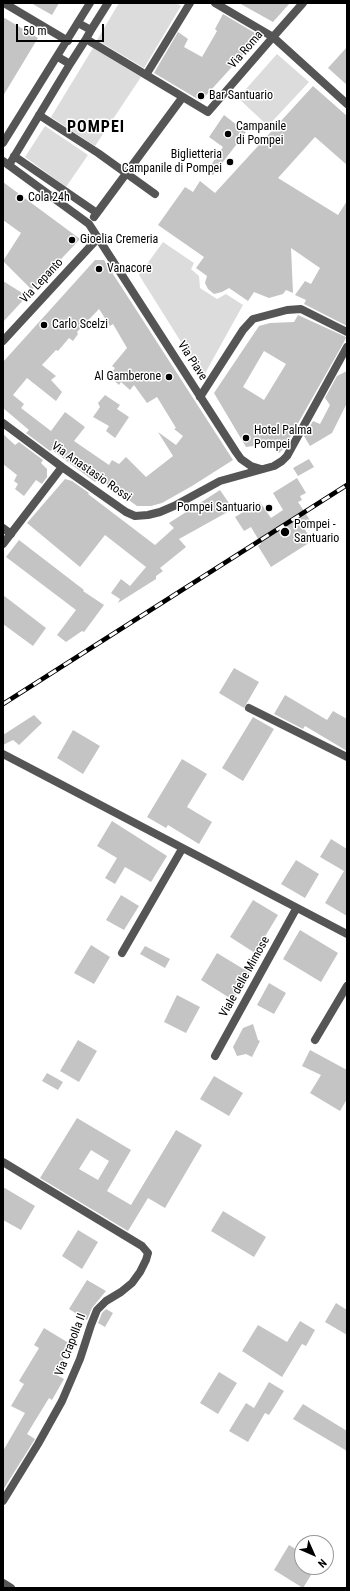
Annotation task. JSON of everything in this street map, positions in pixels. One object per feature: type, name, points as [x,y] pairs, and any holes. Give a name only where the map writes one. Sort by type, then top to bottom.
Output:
[{"type":"street","points":[[4,3],[68,41]]},
{"type":"street","points":[[3,143],[68,41],[90,3]]},
{"type":"street","points":[[6,163],[14,156],[107,3]]},
{"type":"street","points":[[146,75],[189,3]]},
{"type":"street","points":[[215,3],[273,37],[347,104]]},
{"type":"street","name":"Via Roma","points":[[182,98],[208,112],[303,3]]},
{"type":"street","points":[[78,23],[91,30]]},
{"type":"street","points":[[14,156],[95,215],[182,98],[86,38]]},
{"type":"street","points":[[58,57],[70,64]]},
{"type":"street","points":[[39,115],[155,194]]},
{"type":"street","name":"Via Piave","points":[[6,163],[89,224],[241,459],[251,466],[260,469]]},
{"type":"street","name":"Via Lepanto","points":[[3,341],[98,238]]},
{"type":"street","points":[[200,397],[242,330],[253,318],[287,310],[301,309],[347,332]]},
{"type":"street","name":"Via Anastasio Rossi","points":[[3,423],[118,507],[135,516],[148,515],[160,512],[220,481],[282,462],[287,456],[347,346]]},
{"type":"street","points":[[3,544],[62,467]]},
{"type":"street","points":[[3,528],[11,534]]},
{"type":"street","points":[[249,708],[347,757]]},
{"type":"street","points":[[3,754],[296,909],[347,934]]},
{"type":"street","points":[[122,953],[182,849]]},
{"type":"street","name":"Viale delle Mimose","points":[[215,1056],[296,909]]},
{"type":"street","points":[[315,1040],[347,986]]},
{"type":"street","name":"Via Crapolla II","points":[[3,1162],[142,1246],[148,1253],[140,1272],[132,1283],[106,1301],[97,1310],[90,1325],[80,1358],[62,1400],[38,1444],[3,1501]]},
{"type":"street","points":[[3,1583],[11,1588]]},
{"type":"shaded area","points":[[119,3],[176,3],[181,6],[144,68],[97,40]]},
{"type":"shaded area","points":[[93,48],[141,77],[95,146],[51,117]]},
{"type":"shaded area","points":[[277,54],[309,82],[268,126],[238,98]]},
{"type":"shaded area","points":[[45,126],[88,155],[66,187],[25,157]]},
{"type":"shaded area","points":[[163,242],[194,263],[191,269],[199,276],[200,288],[217,299],[226,294],[243,305],[203,377],[139,275]]},
{"type":"building","points":[[31,3],[59,3],[52,15]]},
{"type":"building","points":[[239,3],[290,3],[273,22]]},
{"type":"building","points":[[223,14],[260,36],[201,101],[154,73],[178,32],[188,39],[184,47],[202,57],[217,31],[215,29]]},
{"type":"building","points":[[3,17],[38,38],[3,96]]},
{"type":"building","points":[[347,47],[347,85],[328,68]]},
{"type":"building","points":[[313,86],[347,116],[347,165],[315,137],[278,178],[338,215],[347,201],[347,326],[304,304],[306,300],[295,295],[305,281],[311,284],[320,268],[291,248],[293,293],[286,290],[283,294],[269,298],[254,292],[248,301],[229,288],[214,294],[208,289],[205,283],[207,276],[196,268],[204,257],[158,225],[185,187],[193,192],[200,181],[215,193]]},
{"type":"building","name":"Campanile di Pompei","points":[[224,115],[246,132],[213,175],[207,171],[223,147],[209,137]]},
{"type":"building","points":[[3,182],[80,239],[32,290],[3,261],[21,233],[3,220]]},
{"type":"building","points":[[95,260],[104,260],[233,460],[162,503],[151,506],[137,506],[98,478],[95,482],[26,433],[29,430],[3,408],[3,362]],"holes":[[[99,309],[110,326],[113,324],[127,348],[112,366],[115,368],[109,376],[119,385],[121,382],[130,390],[134,385],[147,403],[157,397],[176,428],[174,429],[183,436],[176,445],[158,432],[173,456],[146,477],[126,457],[119,464],[112,460],[109,465],[74,441],[85,427],[65,412],[51,431],[21,408],[24,404],[13,395],[27,378],[56,401],[62,392],[51,380],[56,376],[42,365],[56,350],[58,351],[69,338],[73,341],[78,334],[77,332]]]},
{"type":"building","points":[[3,281],[27,296],[3,322]]},
{"type":"building","points":[[298,315],[346,337],[284,448],[279,453],[269,444],[246,447],[214,393],[259,326],[270,323],[294,322]],"holes":[[[264,351],[286,364],[264,400],[243,387]]]},
{"type":"building","points":[[347,371],[347,403],[332,433],[310,446],[304,436],[313,421],[320,424],[330,405],[325,398],[337,376]]},
{"type":"building","points":[[105,395],[120,405],[117,409],[129,417],[115,438],[106,431],[109,426],[93,417],[100,407],[98,403]]},
{"type":"building","points":[[3,434],[15,445],[19,442],[43,460],[41,463],[47,469],[47,477],[42,484],[36,480],[24,496],[15,489],[18,484],[14,481],[17,475],[3,464]]},
{"type":"building","points":[[309,459],[314,467],[298,476],[293,468]]},
{"type":"building","points":[[297,478],[306,493],[300,496],[302,500],[298,502],[310,520],[302,525],[312,541],[271,567],[258,546],[261,544],[251,527],[244,531],[235,517],[260,502],[271,518],[283,510],[273,493]]},
{"type":"building","points":[[65,479],[72,481],[89,493],[88,494],[155,545],[174,528],[169,523],[220,490],[233,509],[179,539],[186,547],[160,568],[163,571],[156,576],[156,579],[118,603],[120,599],[111,593],[121,579],[130,586],[146,567],[105,535],[80,567],[27,523]]},
{"type":"building","points":[[19,540],[84,590],[83,591],[104,605],[84,632],[82,631],[66,642],[57,635],[76,610],[6,557]]},
{"type":"building","points":[[3,595],[46,628],[33,646],[3,624]]},
{"type":"building","points":[[234,668],[259,682],[244,708],[219,693]]},
{"type":"building","points":[[285,695],[327,720],[333,711],[347,719],[347,751],[305,726],[303,729],[274,714]]},
{"type":"building","points":[[34,715],[42,723],[19,745],[13,740],[3,745],[3,735]]},
{"type":"building","points":[[253,717],[274,729],[243,781],[222,768]]},
{"type":"building","points":[[73,730],[100,746],[83,774],[57,758]]},
{"type":"building","points":[[182,759],[207,774],[187,807],[212,822],[199,844],[168,825],[166,828],[147,817]]},
{"type":"building","points":[[112,821],[167,856],[151,882],[125,867],[115,884],[105,878],[117,858],[97,846]]},
{"type":"building","points":[[331,839],[347,849],[347,916],[325,903],[344,871],[320,857]]},
{"type":"building","points":[[296,860],[319,874],[305,898],[281,884]]},
{"type":"building","points":[[121,895],[139,906],[124,930],[106,920]]},
{"type":"building","points":[[253,900],[278,915],[255,953],[230,937]]},
{"type":"building","points":[[300,930],[338,953],[321,982],[283,959]]},
{"type":"building","points":[[91,945],[110,957],[94,984],[74,973]]},
{"type":"building","points":[[145,946],[170,959],[165,968],[140,954]]},
{"type":"building","points":[[217,953],[250,973],[233,1000],[201,980]]},
{"type":"building","points":[[269,983],[286,993],[274,1014],[257,1005]]},
{"type":"building","points":[[177,995],[200,1007],[186,1033],[164,1022]]},
{"type":"building","points":[[253,1024],[258,1040],[260,1041],[252,1057],[246,1054],[237,1056],[233,1047],[243,1028]]},
{"type":"building","points":[[78,1040],[97,1051],[79,1082],[60,1071]]},
{"type":"building","points":[[310,1050],[347,1070],[347,1099],[340,1111],[310,1093],[321,1075],[302,1066]]},
{"type":"building","points":[[47,1073],[63,1082],[58,1090],[42,1081]]},
{"type":"building","points":[[214,1076],[243,1093],[229,1116],[200,1099]]},
{"type":"building","points":[[77,1118],[131,1150],[107,1191],[131,1205],[176,1130],[202,1145],[165,1208],[148,1198],[128,1231],[40,1178]],"holes":[[[91,1150],[109,1161],[98,1180],[79,1169]]]},
{"type":"building","points":[[3,1187],[35,1206],[21,1230],[3,1220]]},
{"type":"building","points":[[223,1211],[266,1237],[254,1257],[211,1231]]},
{"type":"building","points":[[78,1230],[98,1242],[82,1269],[62,1256]]},
{"type":"building","points":[[87,1280],[106,1291],[92,1308],[87,1320],[69,1309]]},
{"type":"building","points":[[336,1303],[347,1310],[347,1335],[325,1322]]},
{"type":"building","points":[[106,1309],[113,1313],[105,1327],[98,1323],[102,1313]]},
{"type":"building","points":[[300,1321],[315,1330],[306,1346],[302,1344],[282,1377],[242,1351],[258,1325],[287,1342]]},
{"type":"building","points":[[44,1328],[72,1345],[55,1374],[64,1379],[52,1400],[49,1398],[27,1434],[35,1439],[3,1490],[3,1451],[25,1413],[11,1406],[24,1384],[19,1381],[39,1348],[34,1345]]},
{"type":"building","points":[[219,1372],[237,1383],[218,1414],[200,1403]]},
{"type":"building","points":[[269,1382],[284,1391],[269,1415],[265,1413],[248,1442],[229,1431],[246,1403],[254,1408]]},
{"type":"building","points":[[303,1404],[347,1431],[347,1451],[293,1419]]},
{"type":"building","points":[[289,1545],[294,1548],[294,1575],[311,1575],[303,1588],[274,1570]]},
{"type":"railway","points":[[3,704],[347,485]]},
{"type":"place","name":"Bar Santuario","points":[[201,96]]},
{"type":"place","name":"Campanile di Pompei","points":[[228,134]]},
{"type":"place","name":"Biglietteria Campanile di Pompei","points":[[230,162]]},
{"type":"place","name":"Cola 24h","points":[[20,198]]},
{"type":"place","name":"Gioelia Cremeria","points":[[72,240]]},
{"type":"place","name":"Vanacore","points":[[99,269]]},
{"type":"place","name":"Carlo Scelzi","points":[[44,325]]},
{"type":"place","name":"Al Gamberone","points":[[169,377]]},
{"type":"place","name":"Hotel Palma Pompei","points":[[246,438]]},
{"type":"place","name":"Pompei Santuario","points":[[269,508]]},
{"type":"place","name":"Pompei - Santuario","points":[[285,532]]},
{"type":"district","name":"POMPEI","points":[[96,128]]}]
